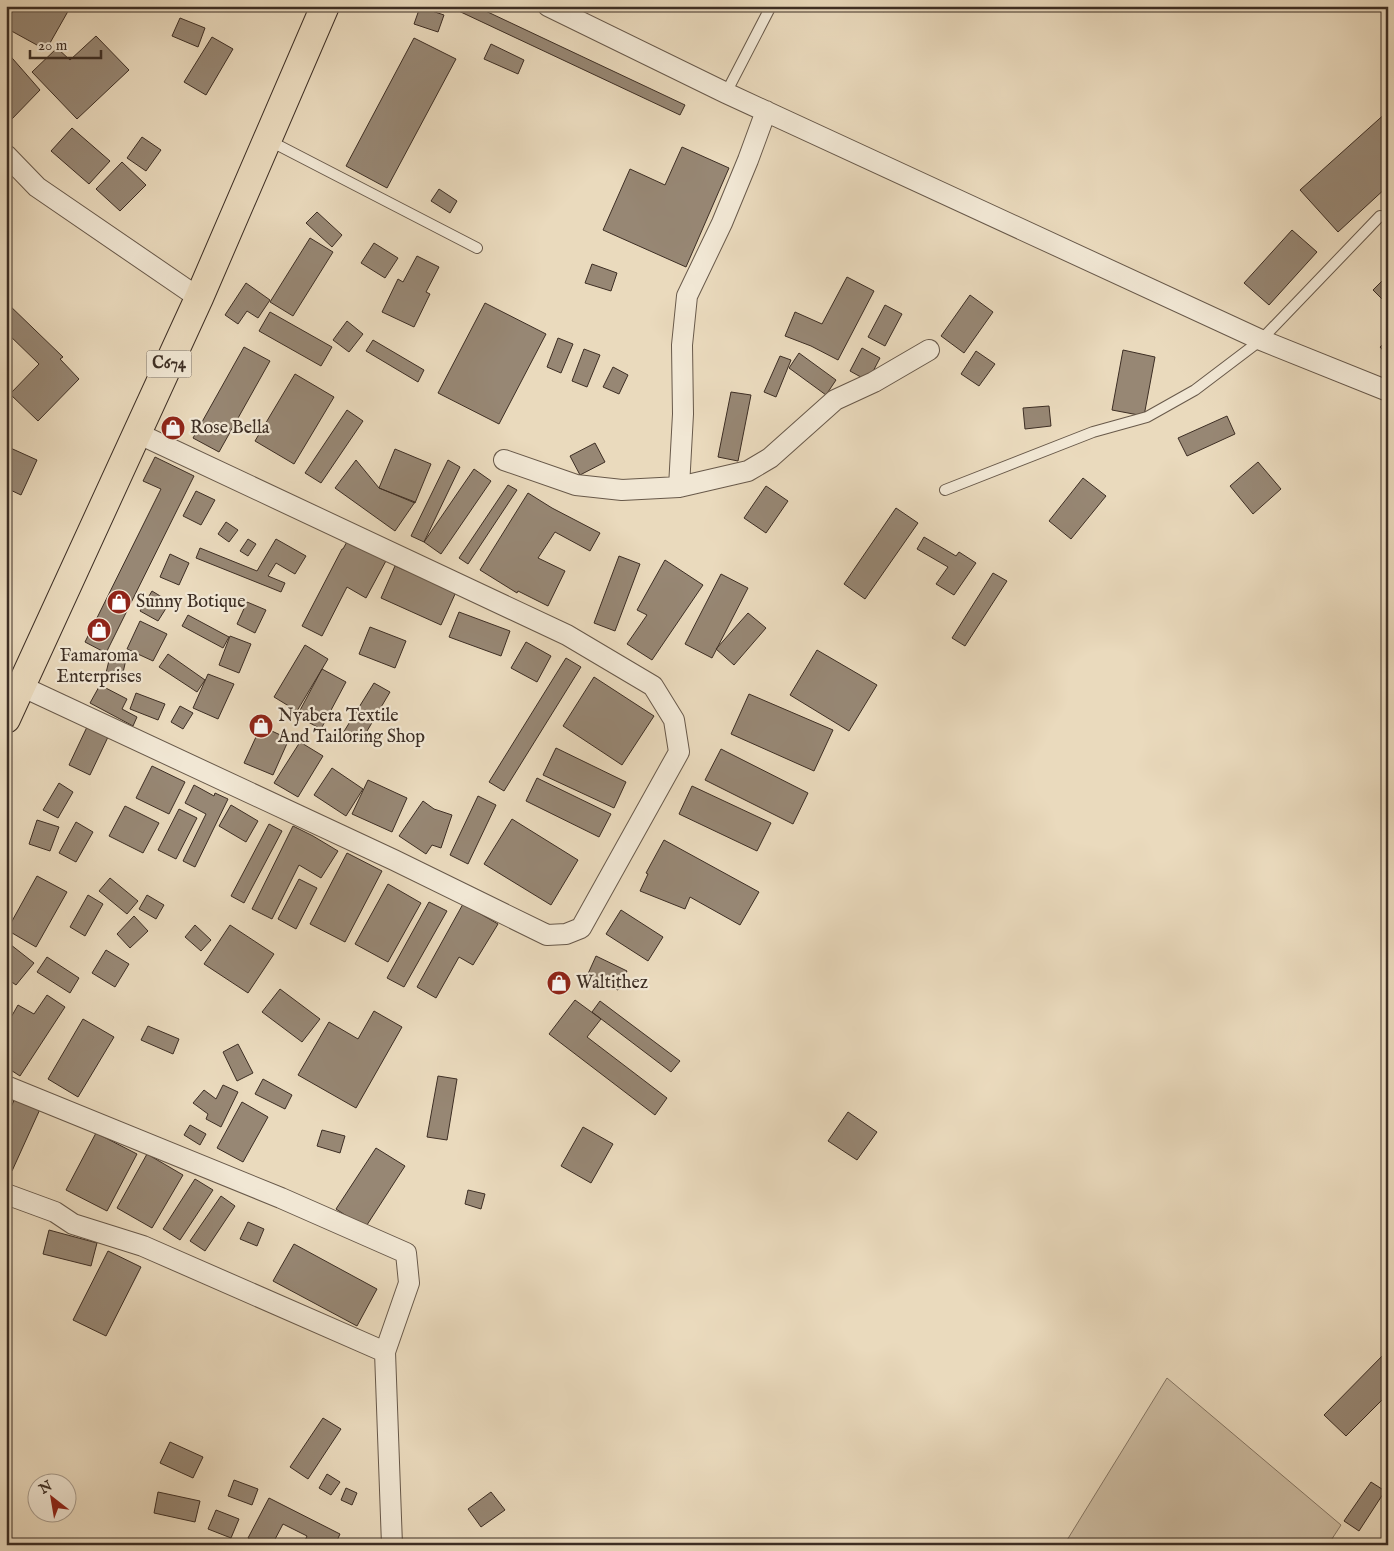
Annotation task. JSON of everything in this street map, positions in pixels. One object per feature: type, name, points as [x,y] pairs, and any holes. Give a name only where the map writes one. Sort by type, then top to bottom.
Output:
[{"type":"main road","name":"C674","points":[[6,719],[199,298],[325,6]]},
{"type":"street","points":[[548,6],[726,93],[1261,340],[1388,391]]},
{"type":"street","points":[[679,487],[683,414],[682,345],[688,296],[748,160],[766,111]]},
{"type":"street","points":[[6,155],[37,187],[199,298]]},
{"type":"street","points":[[504,460],[576,485],[622,490],[679,487],[748,472],[770,458],[835,400],[874,382],[929,350]]},
{"type":"street","points":[[21,686],[394,860],[547,935],[566,934],[581,928],[679,752],[674,720],[653,686],[576,640],[137,433]]},
{"type":"street","points":[[6,1086],[281,1198],[406,1253],[409,1283],[386,1352],[392,1545]]},
{"type":"street","points":[[6,1194],[56,1212],[73,1224],[143,1246],[386,1352]]},
{"type":"lane","points":[[726,93],[771,6]]},
{"type":"lane","points":[[267,140],[477,248]]},
{"type":"lane","points":[[945,490],[1093,432],[1147,418],[1195,390],[1261,340],[1380,216]]},
{"type":"shaded area","points":[[1167,1378],[1341,1525],[1328,1545],[1064,1545]]},
{"type":"building","points":[[6,6],[71,6],[46,50],[6,28],[8,20],[6,20]]},
{"type":"building","points":[[448,6],[475,6],[685,105],[680,115]]},
{"type":"building","points":[[879,6],[890,6],[883,12]]},
{"type":"building","points":[[420,7],[444,15],[438,32],[414,24]]},
{"type":"building","points":[[180,18],[205,28],[198,47],[172,36]]},
{"type":"building","points":[[96,36],[129,70],[77,119],[32,72],[57,48],[70,60]]},
{"type":"building","points":[[212,37],[233,49],[206,95],[184,82]]},
{"type":"building","points":[[414,38],[456,59],[387,188],[346,166]]},
{"type":"building","points":[[491,44],[524,60],[518,74],[484,59]]},
{"type":"building","points":[[6,51],[40,90],[9,122],[6,120]]},
{"type":"building","points":[[1388,111],[1388,186],[1338,232],[1300,190]]},
{"type":"building","points":[[72,128],[110,161],[89,184],[51,151]]},
{"type":"building","points":[[142,137],[161,150],[146,171],[127,158]]},
{"type":"building","points":[[682,147],[729,168],[686,267],[603,230],[630,169],[665,185]]},
{"type":"building","points":[[122,162],[146,185],[120,211],[96,189]]},
{"type":"building","points":[[439,189],[457,201],[450,213],[431,201]]},
{"type":"building","points":[[317,212],[342,235],[332,247],[306,223]]},
{"type":"building","points":[[1292,230],[1317,252],[1269,305],[1244,283]]},
{"type":"building","points":[[310,238],[333,252],[293,316],[270,302]]},
{"type":"building","points":[[374,243],[398,258],[385,278],[361,263]]},
{"type":"building","points":[[417,256],[439,267],[426,292],[430,294],[414,327],[382,312],[398,279],[403,282]]},
{"type":"building","points":[[592,264],[617,273],[611,291],[585,283]]},
{"type":"building","points":[[1388,275],[1388,305],[1373,290]]},
{"type":"building","points":[[847,277],[874,291],[838,360],[811,346],[785,336],[795,312],[822,324]]},
{"type":"building","points":[[246,283],[270,300],[258,318],[247,311],[238,324],[225,315]]},
{"type":"building","points":[[970,295],[993,312],[964,353],[941,336]]},
{"type":"building","points":[[6,302],[63,357],[60,359],[79,379],[38,421],[10,394],[39,364],[6,332]]},
{"type":"building","points":[[485,303],[546,334],[499,424],[438,393]]},
{"type":"building","points":[[885,305],[902,314],[885,346],[868,337]]},
{"type":"building","points":[[270,312],[332,347],[321,366],[259,331]]},
{"type":"building","points":[[347,321],[363,334],[349,352],[333,340]]},
{"type":"building","points":[[558,338],[573,344],[561,373],[547,367]]},
{"type":"building","points":[[373,340],[424,370],[418,382],[366,351]]},
{"type":"building","points":[[1388,340],[1388,356],[1380,347]]},
{"type":"building","points":[[244,347],[270,361],[219,452],[193,438]]},
{"type":"building","points":[[862,348],[880,358],[868,381],[850,371]]},
{"type":"building","points":[[584,349],[600,355],[587,387],[572,381]]},
{"type":"building","points":[[1123,350],[1155,357],[1144,416],[1112,410]]},
{"type":"building","points":[[976,351],[995,364],[979,386],[961,374]]},
{"type":"building","points":[[799,353],[836,380],[826,395],[789,368]]},
{"type":"building","points":[[780,356],[791,360],[776,397],[764,392]]},
{"type":"building","points":[[613,367],[628,375],[619,394],[603,387]]},
{"type":"building","points":[[295,374],[334,397],[294,464],[255,441]]},
{"type":"building","points":[[731,392],[751,395],[738,461],[718,457]]},
{"type":"building","points":[[1049,406],[1051,426],[1025,429],[1023,408]]},
{"type":"building","points":[[347,410],[363,421],[321,483],[305,473]]},
{"type":"building","points":[[1227,416],[1235,434],[1187,456],[1178,438]]},
{"type":"building","points":[[595,443],[605,462],[580,475],[570,456]]},
{"type":"building","points":[[6,446],[37,460],[21,495],[6,488]]},
{"type":"building","points":[[395,449],[431,464],[415,503],[379,488]]},
{"type":"building","points":[[155,457],[194,476],[106,653],[85,642],[161,489],[143,481]]},
{"type":"building","points":[[356,460],[379,488],[415,502],[395,531],[335,488]]},
{"type":"building","points":[[448,460],[460,467],[424,542],[411,536]]},
{"type":"building","points":[[1258,462],[1281,489],[1253,514],[1230,486]]},
{"type":"building","points":[[474,469],[491,481],[441,554],[424,542]]},
{"type":"building","points":[[1083,478],[1106,496],[1071,539],[1049,521]]},
{"type":"building","points":[[508,485],[517,490],[468,564],[459,558]]},
{"type":"building","points":[[766,486],[788,501],[766,533],[744,518]]},
{"type":"building","points":[[196,491],[215,500],[201,525],[183,516]]},
{"type":"building","points":[[528,493],[600,533],[590,551],[555,532],[538,558],[565,571],[548,606],[518,591],[517,593],[480,570]]},
{"type":"building","points":[[896,508],[918,523],[865,599],[844,584]]},
{"type":"building","points":[[226,522],[238,530],[229,542],[218,534]]},
{"type":"building","points":[[924,537],[956,556],[959,552],[976,563],[954,595],[936,584],[948,567],[917,549]]},
{"type":"building","points":[[349,538],[387,559],[366,598],[347,587],[322,636],[302,626]]},
{"type":"building","points":[[248,539],[256,544],[248,556],[240,551]]},
{"type":"building","points":[[276,539],[306,556],[295,574],[276,563],[268,576],[285,583],[281,592],[196,558],[200,548],[257,571]]},
{"type":"building","points":[[170,554],[189,563],[179,585],[160,577]]},
{"type":"building","points":[[619,556],[640,564],[615,631],[594,623]]},
{"type":"building","points":[[665,560],[703,585],[652,660],[627,644],[647,615],[637,610]]},
{"type":"building","points":[[395,566],[456,592],[441,625],[381,598]]},
{"type":"building","points":[[993,573],[1007,581],[965,646],[952,638]]},
{"type":"building","points":[[721,574],[748,588],[712,658],[685,644]]},
{"type":"building","points":[[152,591],[170,602],[158,621],[140,611]]},
{"type":"building","points":[[247,602],[266,610],[255,633],[237,624]]},
{"type":"building","points":[[459,612],[510,631],[501,656],[449,637]]},
{"type":"building","points":[[748,613],[766,628],[734,665],[716,649]]},
{"type":"building","points":[[188,615],[229,637],[223,648],[182,626]]},
{"type":"building","points":[[140,621],[167,634],[153,661],[127,649]]},
{"type":"building","points":[[370,627],[406,641],[395,668],[359,654]]},
{"type":"building","points":[[230,636],[251,644],[239,673],[219,665]]},
{"type":"building","points":[[526,642],[551,656],[537,682],[511,668]]},
{"type":"building","points":[[305,645],[328,659],[297,711],[274,697]]},
{"type":"building","points":[[817,650],[877,685],[849,731],[790,695]]},
{"type":"building","points":[[111,652],[127,655],[122,677],[106,673]]},
{"type":"building","points":[[168,654],[205,680],[197,692],[159,667]]},
{"type":"building","points":[[566,658],[581,667],[504,791],[489,782]]},
{"type":"building","points":[[322,669],[346,682],[321,729],[297,716]]},
{"type":"building","points":[[208,674],[234,684],[218,719],[193,708]]},
{"type":"building","points":[[594,677],[654,716],[622,765],[563,726]]},
{"type":"building","points":[[374,683],[390,692],[360,743],[343,733]]},
{"type":"building","points":[[100,685],[127,699],[122,709],[137,717],[133,726],[90,703]]},
{"type":"building","points":[[136,693],[165,704],[158,720],[130,709]]},
{"type":"building","points":[[749,694],[833,730],[814,771],[731,734]]},
{"type":"building","points":[[180,706],[193,713],[183,729],[171,722]]},
{"type":"building","points":[[261,726],[289,739],[273,775],[244,763]]},
{"type":"building","points":[[87,727],[108,737],[90,775],[69,765]]},
{"type":"building","points":[[300,742],[323,756],[298,797],[274,783]]},
{"type":"building","points":[[556,748],[626,782],[614,808],[543,775]]},
{"type":"building","points":[[721,749],[808,793],[793,824],[705,780]]},
{"type":"building","points":[[152,766],[185,782],[169,814],[136,798]]},
{"type":"building","points":[[332,768],[363,789],[346,816],[314,795]]},
{"type":"building","points":[[537,778],[611,814],[599,837],[526,801]]},
{"type":"building","points":[[368,780],[407,798],[392,832],[352,814]]},
{"type":"building","points":[[59,783],[73,792],[58,818],[43,810]]},
{"type":"building","points":[[194,785],[214,796],[215,793],[228,799],[195,867],[183,861],[206,814],[185,803]]},
{"type":"building","points":[[692,786],[771,823],[757,851],[679,814]]},
{"type":"building","points":[[478,796],[496,805],[468,864],[450,855]]},
{"type":"building","points":[[423,801],[434,809],[452,815],[441,848],[432,845],[426,854],[399,836]]},
{"type":"building","points":[[231,805],[258,821],[246,842],[219,826]]},
{"type":"building","points":[[125,806],[159,823],[143,853],[109,836]]},
{"type":"building","points":[[179,809],[197,818],[176,859],[158,850]]},
{"type":"building","points":[[512,819],[578,860],[551,905],[484,864]]},
{"type":"building","points":[[37,820],[59,827],[50,851],[29,844]]},
{"type":"building","points":[[76,822],[93,832],[76,862],[59,853]]},
{"type":"building","points":[[269,824],[282,831],[244,903],[231,896]]},
{"type":"building","points":[[293,826],[338,851],[321,878],[299,865],[272,919],[252,909]]},
{"type":"building","points":[[664,840],[759,892],[740,925],[690,897],[685,909],[640,891],[648,874],[646,873]]},
{"type":"building","points":[[347,853],[382,871],[345,942],[310,924]]},
{"type":"building","points":[[37,876],[67,892],[36,947],[7,930]]},
{"type":"building","points":[[110,878],[138,901],[127,914],[99,891]]},
{"type":"building","points":[[299,879],[317,888],[296,929],[278,919]]},
{"type":"building","points":[[388,884],[421,903],[388,962],[355,944]]},
{"type":"building","points":[[88,895],[103,904],[85,936],[70,927]]},
{"type":"building","points":[[147,895],[164,905],[156,919],[139,909]]},
{"type":"building","points":[[429,902],[447,911],[404,987],[387,978]]},
{"type":"building","points":[[463,904],[498,924],[473,965],[459,957],[436,998],[417,987]]},
{"type":"building","points":[[621,910],[663,937],[648,961],[606,934]]},
{"type":"building","points":[[134,916],[148,931],[130,948],[117,934]]},
{"type":"building","points":[[195,925],[211,940],[201,951],[185,937]]},
{"type":"building","points":[[230,925],[274,954],[248,993],[204,964]]},
{"type":"building","points":[[6,941],[34,963],[16,985],[6,978]]},
{"type":"building","points":[[106,950],[129,964],[115,987],[92,973]]},
{"type":"building","points":[[596,956],[627,971],[618,990],[587,976]]},
{"type":"building","points":[[47,957],[79,978],[70,993],[37,972]]},
{"type":"building","points":[[280,989],[320,1019],[302,1042],[262,1012]]},
{"type":"building","points":[[47,995],[65,1007],[20,1076],[6,1067],[6,1026],[18,1005],[34,1014]]},
{"type":"building","points":[[575,1000],[601,1019],[587,1037],[667,1098],[655,1115],[549,1034]]},
{"type":"building","points":[[600,1001],[680,1061],[671,1072],[592,1012]]},
{"type":"building","points":[[374,1011],[402,1027],[356,1108],[298,1075],[329,1022],[358,1039]]},
{"type":"building","points":[[83,1019],[114,1037],[78,1097],[48,1079]]},
{"type":"building","points":[[148,1026],[179,1039],[173,1054],[141,1040]]},
{"type":"building","points":[[238,1044],[253,1073],[237,1081],[223,1052]]},
{"type":"building","points":[[438,1076],[457,1079],[447,1140],[427,1137]]},
{"type":"building","points":[[263,1079],[292,1095],[285,1109],[255,1094]]},
{"type":"building","points":[[223,1085],[238,1092],[221,1127],[206,1119],[208,1114],[193,1103],[204,1090],[216,1099]]},
{"type":"building","points":[[16,1096],[41,1107],[12,1171],[6,1169],[6,1118]]},
{"type":"building","points":[[242,1102],[268,1117],[243,1162],[217,1148]]},
{"type":"building","points":[[848,1112],[877,1132],[857,1160],[828,1141]]},
{"type":"building","points":[[190,1125],[206,1134],[200,1145],[184,1135]]},
{"type":"building","points":[[583,1127],[613,1144],[591,1183],[561,1166]]},
{"type":"building","points":[[322,1130],[345,1136],[340,1153],[317,1146]]},
{"type":"building","points":[[96,1133],[137,1154],[107,1211],[66,1190]]},
{"type":"building","points":[[376,1148],[405,1166],[365,1228],[336,1209]]},
{"type":"building","points":[[147,1154],[183,1175],[152,1228],[117,1208]]},
{"type":"building","points":[[195,1179],[213,1190],[180,1240],[163,1229]]},
{"type":"building","points":[[468,1190],[485,1194],[481,1209],[465,1204]]},
{"type":"building","points":[[221,1196],[235,1206],[205,1251],[190,1241]]},
{"type":"building","points":[[248,1222],[264,1229],[257,1246],[240,1239]]},
{"type":"building","points":[[49,1230],[97,1243],[91,1266],[43,1254]]},
{"type":"building","points":[[294,1244],[377,1289],[357,1326],[273,1281]]},
{"type":"building","points":[[108,1251],[141,1267],[106,1336],[73,1320]]},
{"type":"building","points":[[1388,1350],[1388,1394],[1346,1436],[1324,1415]]},
{"type":"building","points":[[323,1418],[341,1429],[308,1479],[290,1467]]},
{"type":"building","points":[[170,1442],[203,1457],[193,1478],[160,1463]]},
{"type":"building","points":[[327,1474],[340,1482],[331,1495],[319,1488]]},
{"type":"building","points":[[234,1480],[258,1489],[252,1505],[228,1496]]},
{"type":"building","points":[[1371,1482],[1385,1491],[1359,1531],[1344,1521]]},
{"type":"building","points":[[346,1488],[357,1493],[352,1505],[341,1500]]},
{"type":"building","points":[[158,1492],[200,1501],[195,1522],[154,1513]]},
{"type":"building","points":[[491,1492],[505,1510],[481,1527],[468,1509]]},
{"type":"building","points":[[269,1498],[340,1534],[335,1545],[303,1545],[307,1536],[283,1524],[272,1545],[260,1545],[248,1538]]},
{"type":"building","points":[[216,1510],[239,1519],[231,1538],[208,1529]]},
{"type":"place","name":"Rose Bella","points":[[173,428]]},
{"type":"place","name":"Sunny Botique","points":[[119,602]]},
{"type":"place","name":"Famaroma Enterprises","points":[[99,630]]},
{"type":"place","name":"Nyabera Textile And Tailoring Shop","points":[[261,726]]},
{"type":"place","name":"Waltithez","points":[[559,983]]}]
